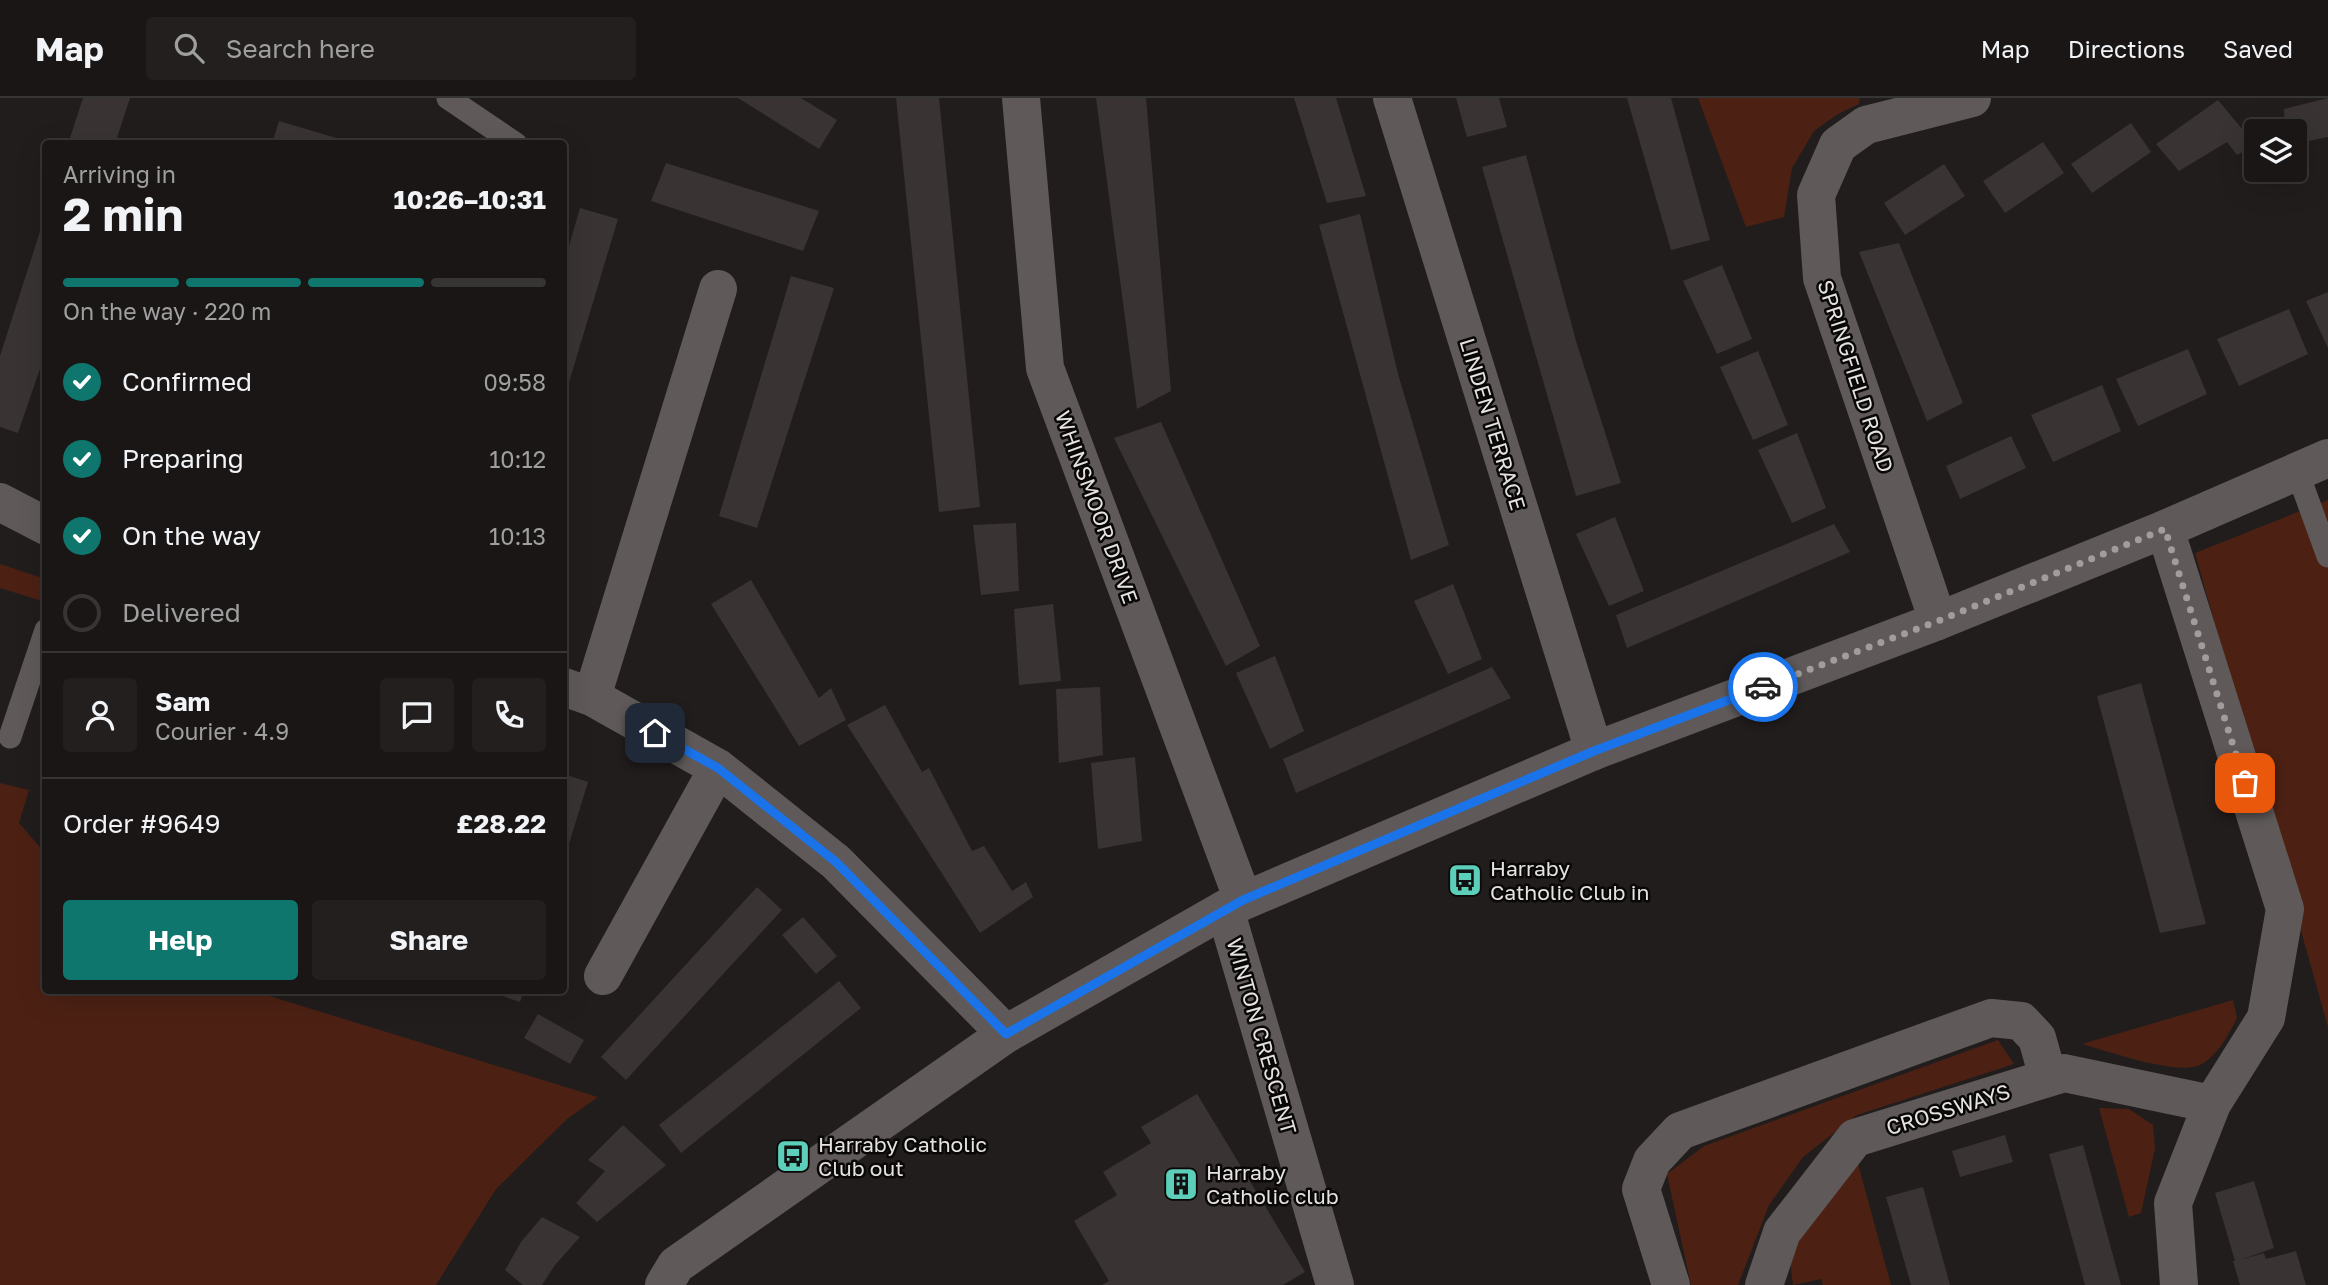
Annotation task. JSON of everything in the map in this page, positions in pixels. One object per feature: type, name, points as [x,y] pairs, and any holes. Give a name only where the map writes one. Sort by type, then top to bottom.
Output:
[{"type":"street","name":"WHINSMOOR DRIVE","points":[[1021,98],[1045,368],[1234,905]]},
{"type":"street","name":"LINDEN TERRACE","points":[[1392,98],[1594,751]]},
{"type":"street","name":"SPRINGFIELD ROAD","points":[[1938,621],[1822,278],[1816,195],[1838,145],[1866,125],[1972,98]]},
{"type":"street","points":[[718,289],[578,692],[718,768],[836,862],[1006,1034]]},
{"type":"street","points":[[664,1285],[676,1265],[1006,1034],[1234,905],[1594,751],[1938,621],[2165,529],[2312,465]]},
{"type":"street","points":[[0,502],[42,524]]},
{"type":"street","points":[[2165,529],[2285,909],[2266,1018],[2212,1104],[2173,1203],[2179,1285]]},
{"type":"street","points":[[603,976],[718,768]]},
{"type":"street","name":"WINTON CRESCENT","points":[[1234,905],[1335,1285]]},
{"type":"street","points":[[1671,1285],[1641,1189],[1652,1161],[1680,1131],[1991,1018],[2021,1021],[2037,1038],[2048,1077]]},
{"type":"street","name":"CROSSWAYS","points":[[1764,1285],[1782,1231],[1855,1138],[2064,1073],[2212,1104]]},
{"type":"lane","points":[[448,98],[510,140]]},
{"type":"lane","points":[[2312,465],[2328,556]]},
{"type":"lane","points":[[10,737],[42,642]]},
{"type":"shaded area","points":[[1698,98],[1860,98],[1859,104],[1838,114],[1814,131],[1792,168],[1784,217],[1746,227]]},
{"type":"shaded area","points":[[2328,500],[2328,1027],[2195,553]]},
{"type":"shaded area","points":[[0,564],[42,578],[42,601],[0,588]]},
{"type":"shaded area","points":[[0,783],[29,790],[19,823],[42,850],[42,994],[263,994],[598,1097],[567,1119],[496,1189],[436,1285],[0,1285]]},
{"type":"shaded area","points":[[2233,1000],[2237,1018],[2226,1038],[2206,1061],[2190,1068],[2160,1065],[2082,1044]]},
{"type":"shaded area","points":[[1998,1040],[2014,1064],[1857,1115],[1803,1157],[1769,1205],[1738,1285],[1691,1285],[1667,1174],[1704,1146]]},
{"type":"shaded area","points":[[2099,1108],[2129,1109],[2153,1125],[2155,1149],[2141,1213],[2129,1217]]},
{"type":"shaded area","points":[[1857,1160],[1891,1285],[1823,1285],[1821,1279],[1793,1285],[1789,1252]]},
{"type":"building","points":[[83,98],[130,98],[116,140],[69,140]]},
{"type":"building","points":[[738,98],[801,98],[837,120],[819,149]]},
{"type":"building","points":[[896,98],[939,98],[980,507],[939,512]]},
{"type":"building","points":[[1096,98],[1146,98],[1171,391],[1137,409]]},
{"type":"building","points":[[1294,98],[1336,98],[1366,196],[1327,203]]},
{"type":"building","points":[[1456,98],[1499,98],[1507,127],[1467,137]]},
{"type":"building","points":[[1627,98],[1671,98],[1710,240],[1671,250]]},
{"type":"building","points":[[2328,98],[2328,137],[2307,141],[2307,119],[2284,119],[2284,109]]},
{"type":"building","points":[[2218,100],[2244,129],[2244,151],[2237,155],[2227,142],[2179,171],[2156,144]]},
{"type":"building","points":[[279,121],[343,140],[273,140]]},
{"type":"building","points":[[2131,123],[2151,152],[2092,193],[2071,164]]},
{"type":"building","points":[[2043,142],[2064,173],[2005,213],[1983,181]]},
{"type":"building","points":[[1526,155],[1576,341],[1621,483],[1576,496],[1482,167]]},
{"type":"building","points":[[666,163],[819,211],[803,251],[651,201]]},
{"type":"building","points":[[1944,164],[1965,196],[1905,235],[1884,203]]},
{"type":"building","points":[[580,208],[618,219],[567,389],[567,253]]},
{"type":"building","points":[[1360,214],[1398,374],[1449,545],[1411,560],[1319,225]]},
{"type":"building","points":[[42,225],[42,363],[18,433],[0,427],[0,356]]},
{"type":"building","points":[[1899,243],[1963,403],[1927,421],[1859,252]]},
{"type":"building","points":[[1722,265],[1752,339],[1717,354],[1683,281]]},
{"type":"building","points":[[791,276],[834,288],[757,528],[719,516]]},
{"type":"building","points":[[2328,292],[2328,348],[2306,301]]},
{"type":"building","points":[[2289,309],[2308,354],[2239,386],[2217,339]]},
{"type":"building","points":[[2188,349],[2207,394],[2138,426],[2116,379]]},
{"type":"building","points":[[1758,351],[1788,425],[1753,440],[1720,367]]},
{"type":"building","points":[[2102,385],[2121,431],[2053,462],[2031,415]]},
{"type":"building","points":[[1161,422],[1260,646],[1226,666],[1114,438]]},
{"type":"building","points":[[1797,433],[1826,508],[1792,523],[1758,450]]},
{"type":"building","points":[[2011,436],[2026,468],[1960,499],[1946,466]]},
{"type":"building","points":[[1615,517],[1644,591],[1609,606],[1576,534]]},
{"type":"building","points":[[1016,523],[1019,591],[981,595],[973,525]]},
{"type":"building","points":[[1834,524],[1850,552],[1627,648],[1616,615]]},
{"type":"building","points":[[751,580],[819,698],[831,688],[846,720],[799,746],[711,604]]},
{"type":"building","points":[[1453,584],[1482,659],[1448,674],[1414,601]]},
{"type":"building","points":[[1053,604],[1061,681],[1019,685],[1014,609]]},
{"type":"building","points":[[1275,656],[1304,731],[1270,749],[1236,673]]},
{"type":"building","points":[[1492,667],[1511,698],[1296,793],[1283,759]]},
{"type":"building","points":[[2141,683],[2206,924],[2160,933],[2097,696]]},
{"type":"building","points":[[1100,687],[1103,755],[1059,763],[1056,689]]},
{"type":"building","points":[[885,705],[922,772],[929,768],[972,851],[984,846],[1012,891],[1026,882],[1033,897],[980,933],[847,725]]},
{"type":"building","points":[[1135,757],[1142,841],[1098,849],[1091,763]]},
{"type":"building","points":[[567,775],[588,782],[567,850]]},
{"type":"building","points":[[757,887],[782,910],[626,1080],[601,1057]]},
{"type":"building","points":[[803,917],[837,956],[816,974],[782,935]]},
{"type":"building","points":[[839,981],[861,1008],[681,1153],[659,1125]]},
{"type":"building","points":[[497,994],[523,994],[520,1002]]},
{"type":"building","points":[[538,1014],[584,1040],[570,1064],[524,1038]]},
{"type":"building","name":"Harraby Catholic club","points":[[1197,1094],[1305,1272],[1283,1285],[1102,1285],[1109,1281],[1074,1221],[1117,1195],[1103,1172],[1151,1143],[1141,1127]]},
{"type":"building","points":[[623,1125],[666,1165],[597,1222],[576,1203],[605,1171],[588,1160]]},
{"type":"building","points":[[2005,1135],[2013,1162],[1960,1177],[1952,1151]]},
{"type":"building","points":[[2083,1145],[2121,1285],[2085,1285],[2049,1154]]},
{"type":"building","points":[[2254,1181],[2274,1248],[2240,1260],[2264,1253],[2266,1259],[2296,1251],[2306,1285],[2240,1285],[2215,1193]]},
{"type":"building","points":[[1923,1187],[1950,1285],[1911,1285],[1886,1197]]},
{"type":"building","points":[[542,1217],[580,1237],[555,1265],[542,1285],[523,1285],[505,1270],[521,1242]]},
{"type":"way so far","points":[[1763,687],[1938,621],[2165,529],[2245,783]]},
{"type":"place","name":"Harraby Catholic Club in","points":[[1465,880]]},
{"type":"place","name":"Harraby Catholic Club out","points":[[793,1156]]},
{"type":"place","name":"Harraby Catholic club","points":[[1181,1184]]},
{"type":"route","points":[[655,733],[718,768],[836,862],[1006,1034],[1243,900],[1594,751],[1763,687]]}]
